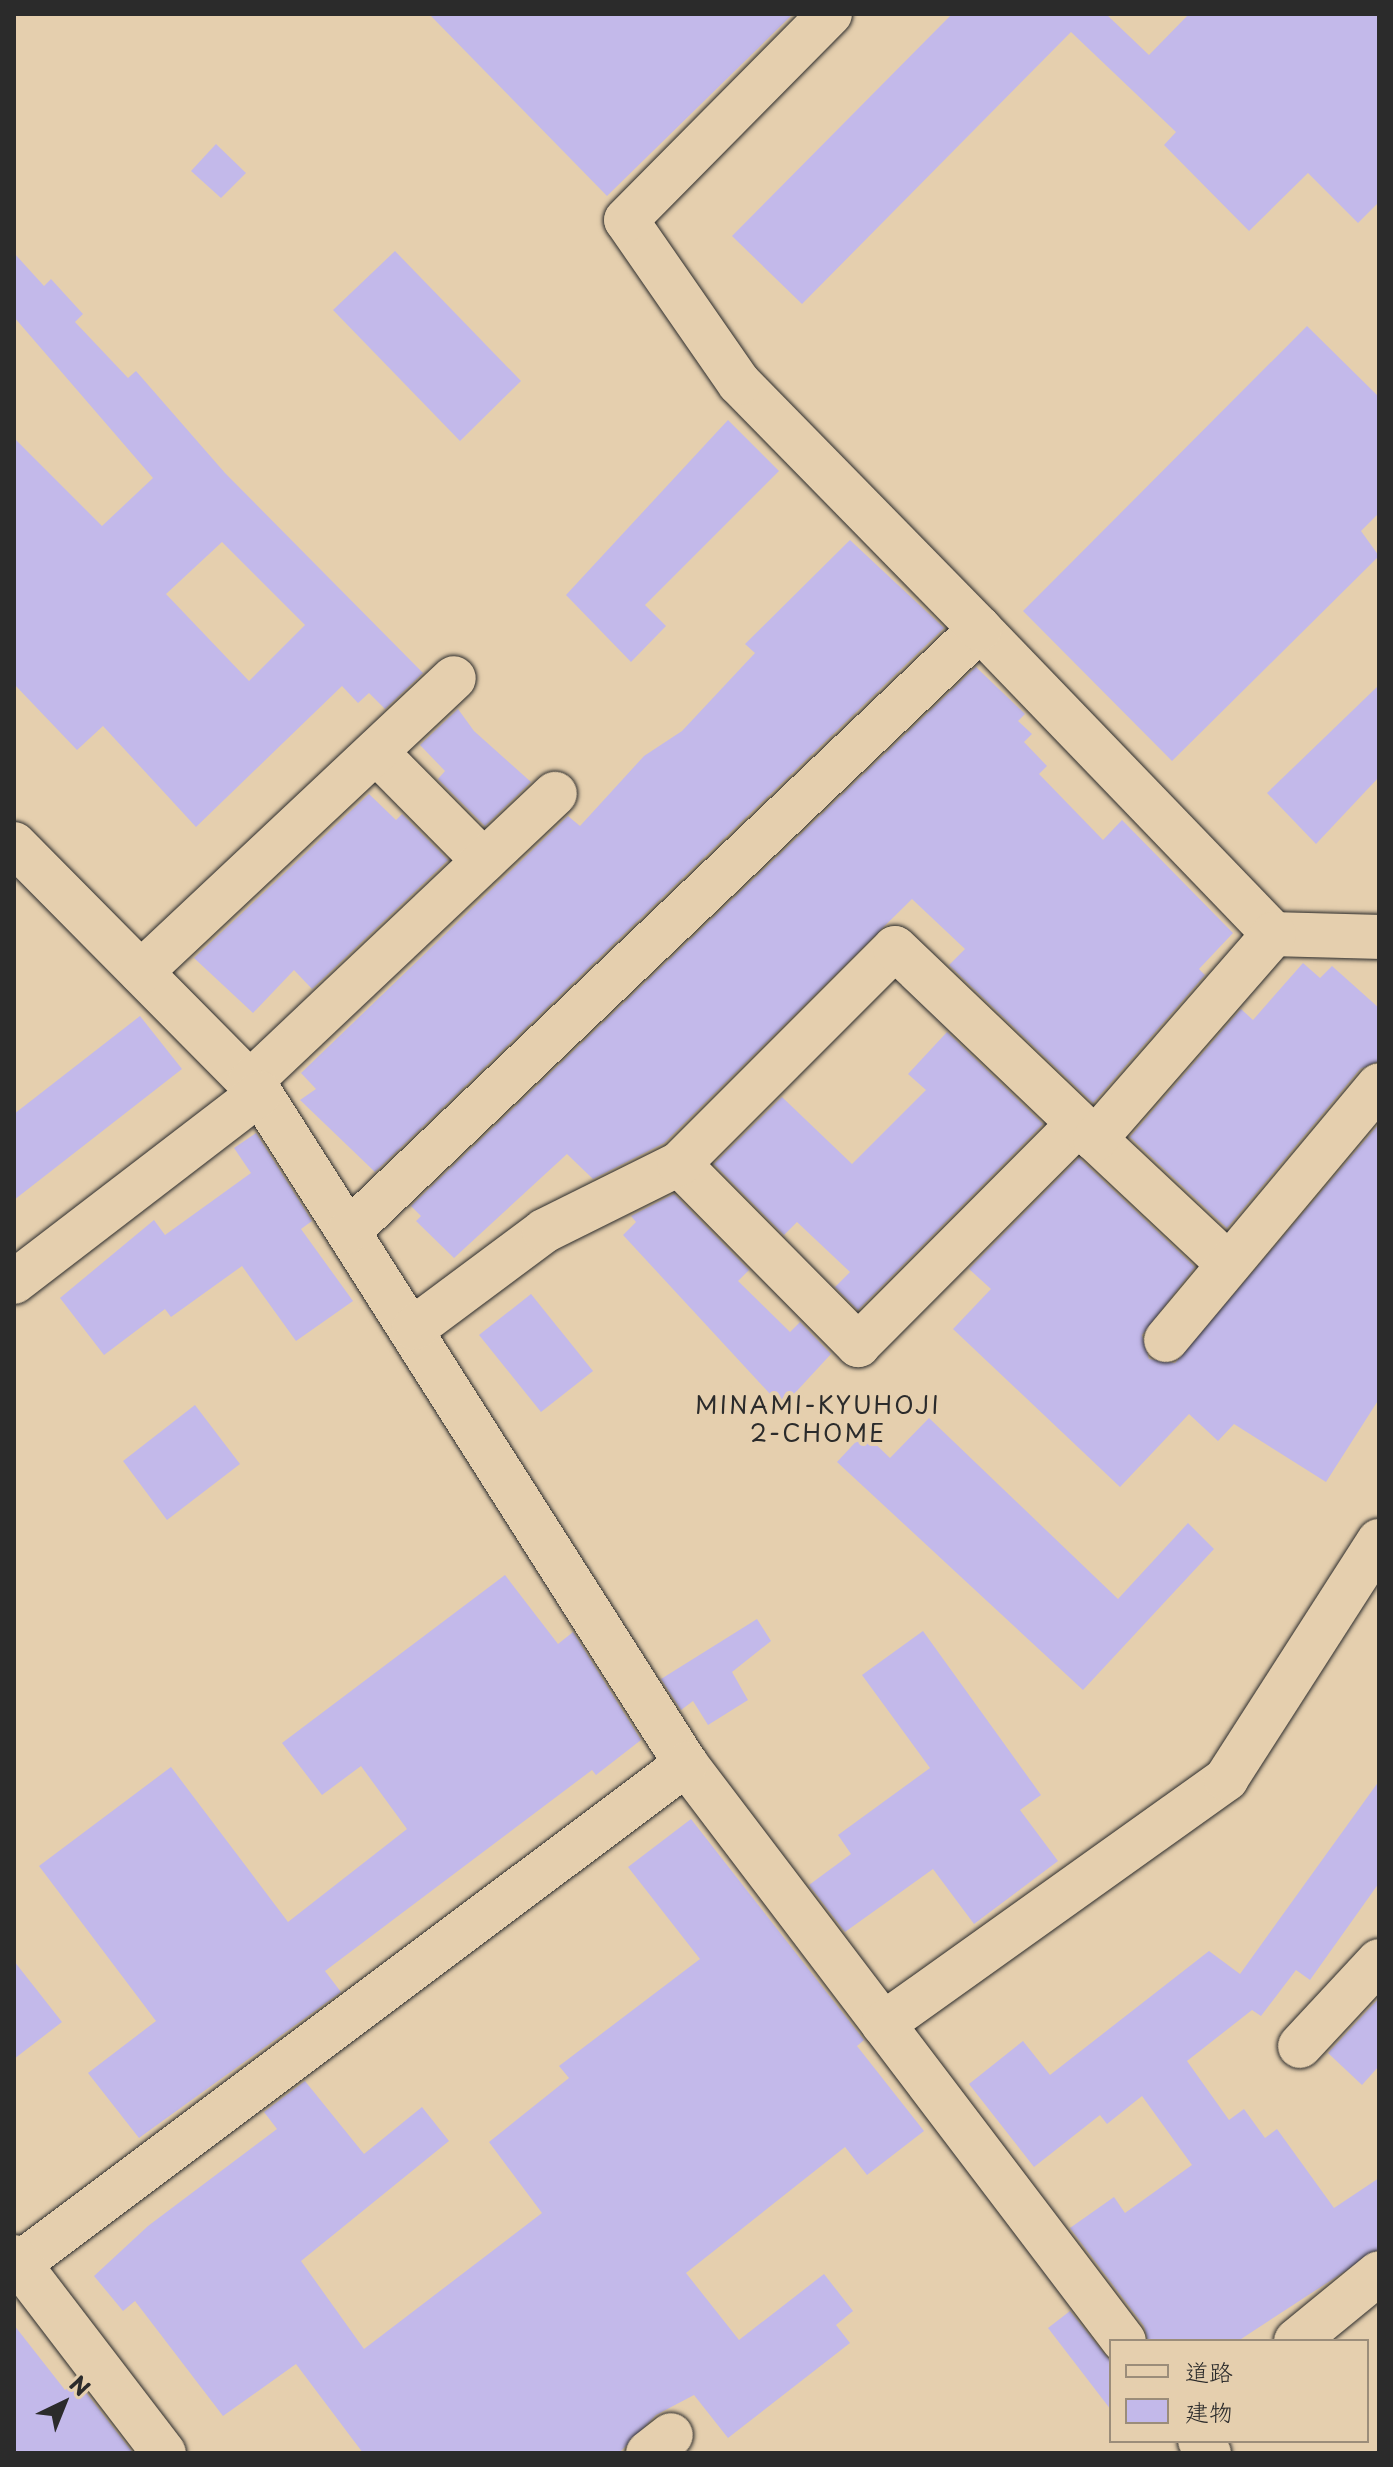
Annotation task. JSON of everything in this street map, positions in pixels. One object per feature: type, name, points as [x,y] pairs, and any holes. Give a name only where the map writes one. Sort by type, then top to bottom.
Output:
[{"type":"street","points":[[830,14],[626,220],[739,383],[1274,934],[1379,937]]},
{"type":"street","points":[[349,1231],[980,629]]},
{"type":"street","points":[[141,972],[454,678]]},
{"type":"street","points":[[376,752],[484,861]]},
{"type":"street","points":[[14,1282],[254,1088],[555,794]]},
{"type":"street","points":[[14,844],[254,1088],[414,1328],[686,1764],[1122,2339]]},
{"type":"street","points":[[679,1164],[858,1345],[1086,1132],[1274,934]]},
{"type":"street","points":[[414,1328],[544,1231],[679,1164],[895,948],[1228,1264]]},
{"type":"street","points":[[1166,1340],[1379,1085]]},
{"type":"street","points":[[883,2024],[1226,1779],[1379,1541]]},
{"type":"street","points":[[164,2453],[17,2260],[686,1764]]},
{"type":"street","points":[[1300,2046],[1376,1969]]},
{"type":"street","points":[[1298,2339],[1379,2273]]},
{"type":"building","points":[[429,14],[793,14],[607,196]]},
{"type":"building","points":[[952,14],[1106,14],[1149,55],[1189,14],[1379,14],[1379,202],[1358,223],[1308,173],[1249,231],[1164,145],[1176,132],[1071,32],[802,304],[732,236]]},
{"type":"building","points":[[216,144],[246,173],[221,198],[191,171]]},
{"type":"building","points":[[395,251],[521,381],[460,441],[333,310]]},
{"type":"building","points":[[14,253],[44,286],[51,279],[83,314],[75,322],[128,378],[136,371],[225,473],[423,673],[385,709],[369,693],[358,703],[342,686],[196,827],[103,726],[77,750],[14,684],[14,438],[102,526],[153,478],[14,317]],"holes":[[[222,542],[305,625],[249,681],[166,594]]]},
{"type":"building","points":[[1307,326],[1379,397],[1379,513],[1361,531],[1379,556],[1172,761],[1023,611]]},
{"type":"building","points":[[728,420],[779,471],[645,605],[666,626],[631,662],[566,595]]},
{"type":"building","points":[[850,540],[944,628],[375,1172],[300,1100],[316,1089],[301,1073],[568,816],[580,826],[644,756],[682,731],[755,653],[745,644]]},
{"type":"building","points":[[976,667],[1025,714],[1018,721],[1032,734],[1024,742],[1047,766],[1039,774],[1103,840],[1122,820],[1233,933],[1199,969],[1205,975],[1093,1103],[949,965],[965,949],[912,899],[664,1143],[593,1179],[567,1154],[454,1258],[416,1221],[421,1216],[411,1206]]},
{"type":"building","points":[[1379,685],[1379,777],[1316,844],[1267,793]]},
{"type":"building","points":[[458,709],[474,731],[531,782],[485,826],[438,779],[445,771],[420,745]]},
{"type":"building","points":[[369,794],[396,820],[402,814],[448,860],[312,989],[294,970],[253,1013],[194,958]]},
{"type":"building","points":[[1303,963],[1320,978],[1332,966],[1379,1008],[1379,1061],[1360,1069],[1227,1228],[1130,1137],[1241,1009],[1253,1020]]},
{"type":"building","points":[[140,1016],[182,1069],[14,1200],[14,1114]]},
{"type":"building","points":[[947,1032],[1043,1124],[858,1310],[835,1287],[850,1272],[797,1222],[784,1235],[714,1164],[782,1097],[852,1164],[926,1090],[908,1074]]},
{"type":"building","points":[[1379,1124],[1379,1399],[1326,1482],[1234,1424],[1218,1441],[1189,1414],[1120,1487],[953,1329],[991,1289],[969,1269],[1079,1158],[1195,1267],[1142,1335],[1149,1359],[1175,1363]]},
{"type":"building","points":[[256,1133],[312,1221],[301,1229],[353,1301],[296,1341],[242,1266],[171,1317],[165,1309],[104,1355],[60,1298],[154,1220],[165,1235],[251,1173],[234,1148]]},
{"type":"building","points":[[674,1194],[749,1270],[738,1281],[790,1332],[800,1322],[831,1354],[782,1407],[623,1235],[636,1222],[631,1216]]},
{"type":"building","points":[[531,1294],[593,1371],[541,1412],[479,1335]]},
{"type":"building","points":[[195,1405],[240,1464],[167,1520],[123,1461]]},
{"type":"building","points":[[929,1418],[1118,1599],[1188,1523],[1214,1549],[1083,1690],[837,1462],[864,1433],[890,1458]]},
{"type":"building","points":[[505,1575],[558,1644],[573,1632],[641,1740],[596,1775],[592,1770],[325,1971],[341,1992],[139,2138],[88,2073],[156,2021],[39,1866],[171,1767],[288,1922],[407,1829],[361,1766],[322,1795],[282,1743]]},
{"type":"building","points":[[757,1619],[771,1641],[732,1672],[748,1700],[708,1725],[693,1701],[681,1710],[661,1679]]},
{"type":"building","points":[[923,1631],[1041,1795],[1020,1810],[1058,1861],[974,1924],[933,1869],[845,1932],[809,1885],[851,1854],[838,1835],[930,1768],[862,1675]]},
{"type":"building","points":[[1379,1781],[1379,1883],[1310,1980],[1296,1970],[1261,2016],[1252,2010],[1187,2061],[1229,2120],[1244,2109],[1265,2138],[1277,2129],[1334,2208],[1379,2178],[1379,2249],[1241,2339],[1147,2339],[1144,2326],[1070,2228],[1114,2197],[1125,2213],[1192,2165],[1142,2096],[1107,2124],[1100,2115],[1034,2167],[969,2084],[1023,2041],[1050,2075],[1209,1951],[1240,1974]]},
{"type":"building","points":[[691,1819],[864,2040],[857,2046],[924,2131],[867,2175],[845,2147],[686,2273],[739,2340],[824,2274],[853,2311],[836,2325],[850,2343],[728,2438],[694,2395],[656,2415],[619,2453],[363,2453],[296,2364],[223,2416],[135,2301],[123,2311],[94,2276],[148,2226],[277,2129],[264,2112],[305,2081],[364,2154],[422,2107],[449,2141],[301,2261],[364,2349],[542,2213],[489,2142],[569,2078],[559,2066],[700,1959],[628,1867]]},
{"type":"building","points":[[14,1961],[62,2022],[14,2059]]},
{"type":"building","points":[[1379,1998],[1379,2066],[1362,2085],[1328,2053]]},
{"type":"building","points":[[1070,2311],[1109,2360],[1109,2407],[1048,2328]]},
{"type":"building","points":[[14,2325],[65,2390],[77,2381],[133,2453],[14,2453]]},
{"type":"district","name":"MINAMI-KYUHOJI 2-CHOME","points":[[818,1419]]}]
